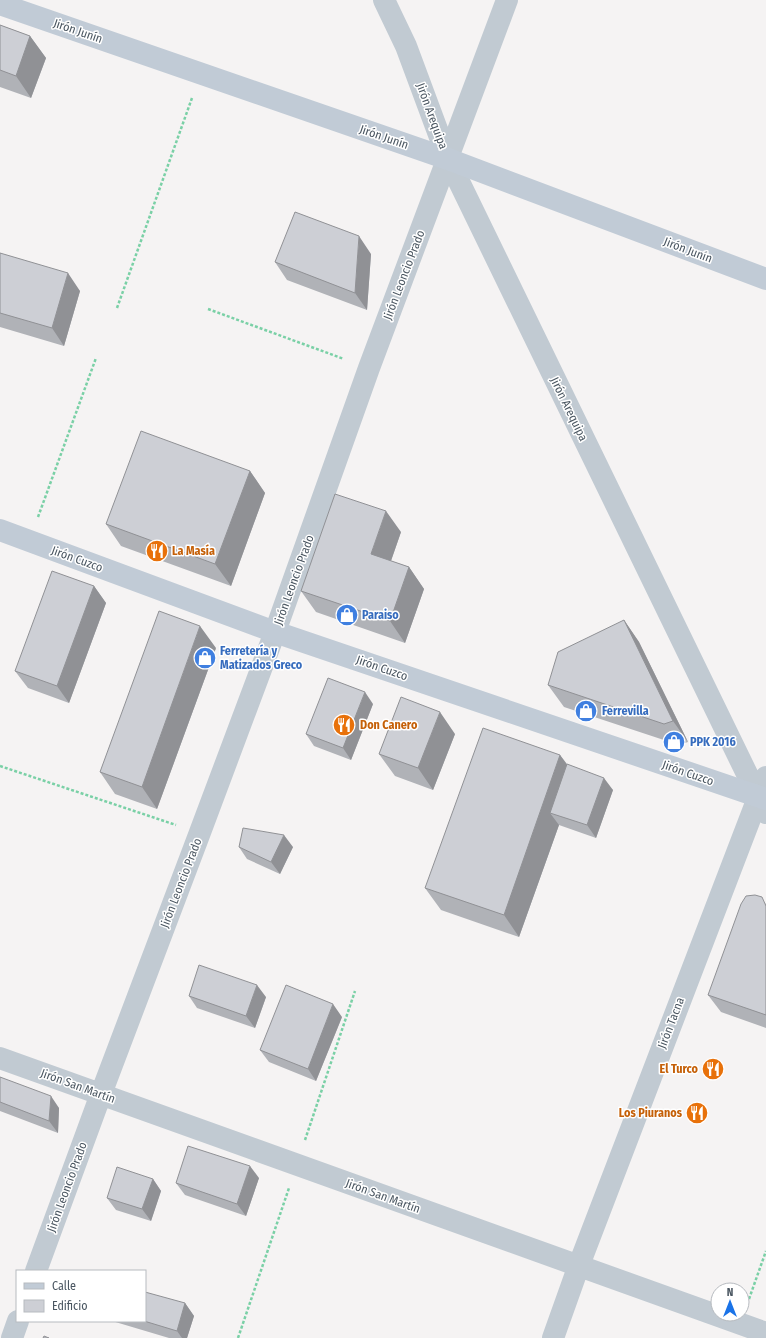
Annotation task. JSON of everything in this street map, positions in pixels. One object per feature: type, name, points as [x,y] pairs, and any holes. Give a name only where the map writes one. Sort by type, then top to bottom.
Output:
[{"type":"street","name":"Jirón Arequipa","points":[[384,0],[406,46],[448,159],[764,796]]},
{"type":"street","name":"Jirón Leoncio Prado","points":[[36,1270],[275,632],[369,368],[508,0]]},
{"type":"street","name":"Jirón Junín","points":[[0,4],[448,159],[766,279]]},
{"type":"street","name":"Jirón Cuzco","points":[[0,530],[275,632],[764,796]]},
{"type":"street","name":"Jirón Tacna","points":[[553,1338],[578,1265],[764,796]]},
{"type":"street","name":"Jirón San Martín","points":[[0,1058],[766,1333]]},
{"type":"street","points":[[12,1338],[18,1322]]},
{"type":"path","points":[[116,308],[200,73]]},
{"type":"path","points":[[208,308],[369,368]]},
{"type":"path","points":[[30,541],[96,358]]},
{"type":"path","points":[[0,766],[166,822],[199,835]]},
{"type":"path","points":[[238,1338],[356,991]]},
{"type":"path","points":[[741,1324],[766,1251]]},
{"type":"building","points":[[0,25],[30,36],[16,76],[0,70]]},
{"type":"building","points":[[295,212],[359,236],[355,293],[275,262]]},
{"type":"building","points":[[0,253],[68,273],[52,328],[0,313]]},
{"type":"building","points":[[141,431],[250,471],[215,564],[106,524]]},
{"type":"building","points":[[335,494],[386,511],[371,554],[409,567],[390,621],[301,591]]},
{"type":"building","points":[[52,571],[94,586],[57,686],[15,671]]},
{"type":"building","points":[[159,611],[200,626],[142,787],[100,772]]},
{"type":"building","points":[[624,620],[673,721],[664,724],[548,685],[558,652]]},
{"type":"building","name":"Don Canero","points":[[328,678],[365,692],[343,748],[306,734]]},
{"type":"building","points":[[401,697],[440,712],[418,768],[379,754]]},
{"type":"building","points":[[483,728],[560,755],[504,915],[425,888]]},
{"type":"building","points":[[567,764],[604,778],[587,825],[550,813]]},
{"type":"building","points":[[243,828],[284,835],[271,862],[239,847]]},
{"type":"building","points":[[755,895],[762,897],[766,906],[766,1015],[708,995],[741,904],[746,896]]},
{"type":"building","points":[[199,965],[257,985],[246,1016],[189,996]]},
{"type":"building","points":[[286,985],[333,1004],[308,1069],[260,1050]]},
{"type":"building","points":[[0,1077],[51,1096],[49,1121],[0,1102]]},
{"type":"building","points":[[188,1146],[250,1166],[237,1204],[176,1183]]},
{"type":"building","points":[[117,1167],[153,1179],[142,1209],[107,1198]]},
{"type":"building","points":[[146,1292],[185,1303],[177,1331],[146,1322]]},
{"type":"place","name":"La Masía","points":[[157,551]]},
{"type":"place","name":"Paraiso","points":[[347,615]]},
{"type":"place","name":"Ferretería y Matizados Greco","points":[[205,658]]},
{"type":"place","name":"Ferrevilla","points":[[586,711]]},
{"type":"place","name":"Don Canero","points":[[344,725]]},
{"type":"place","name":"PPK 2016","points":[[674,742]]},
{"type":"place","name":"El Turco","points":[[713,1069]]},
{"type":"place","name":"Los Piuranos","points":[[697,1113]]}]
